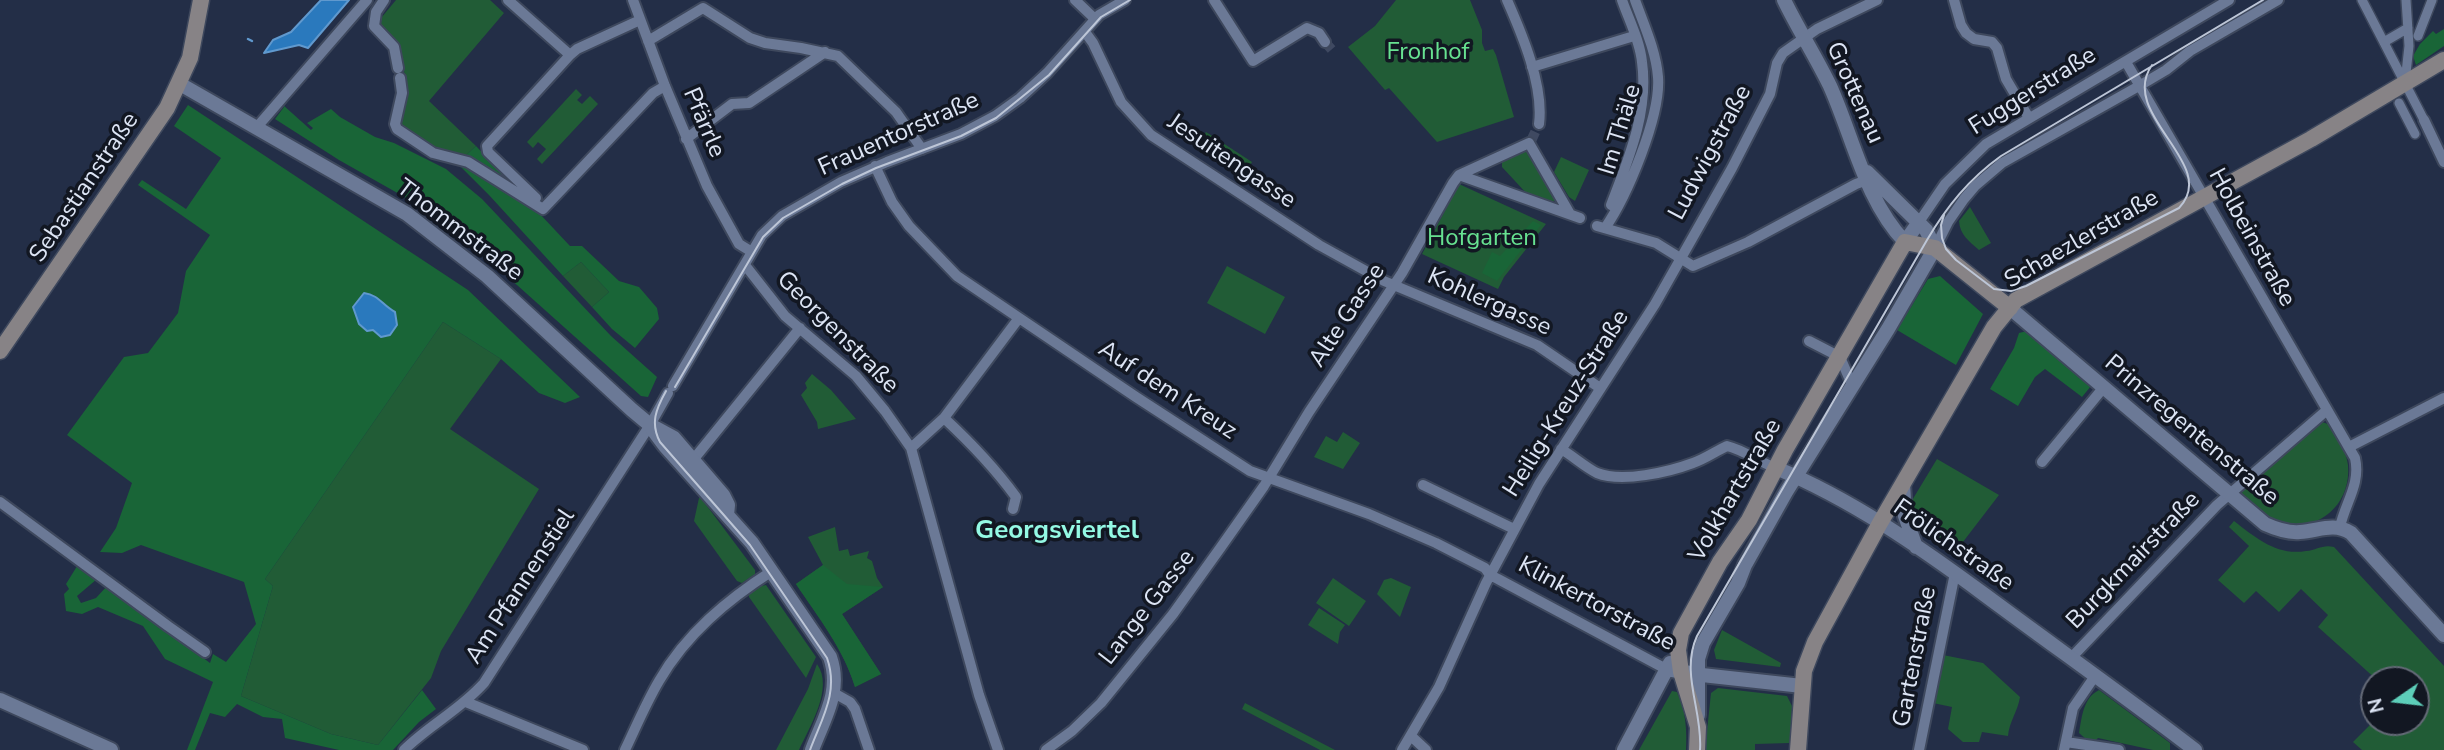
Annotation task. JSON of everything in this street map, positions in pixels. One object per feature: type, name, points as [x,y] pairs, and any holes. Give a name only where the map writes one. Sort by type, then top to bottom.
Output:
[{"type":"main road","name":"Sebastianstraße","points":[[0,351],[167,108],[190,58],[201,0]]},
{"type":"main road","name":"Schaezlerstraße","points":[[1798,750],[1802,686],[1808,657],[1815,642],[1880,523],[1994,327],[2010,308],[2028,292],[2204,197],[2444,60]]},
{"type":"main road","points":[[1905,242],[1935,248],[2010,308]]},
{"type":"main road","name":"Volkhartstraße","points":[[1682,672],[1678,650],[1681,633],[1691,613],[1720,562],[1749,520],[1905,242]]},
{"type":"main road","points":[[1682,672],[1698,727],[1698,750]]},
{"type":"street","points":[[257,127],[367,0]]},
{"type":"street","points":[[384,0],[376,12],[374,26],[394,47],[402,93],[395,120],[397,129],[433,153],[468,162],[544,208]]},
{"type":"street","points":[[508,0],[570,55]]},
{"type":"street","name":"Pfärrle","points":[[633,0],[664,86],[707,186],[739,244],[752,252]]},
{"type":"street","points":[[1075,0],[1092,16]]},
{"type":"street","points":[[1086,0],[1092,16]]},
{"type":"street","name":"Frauentorstraße","points":[[671,389],[765,231],[778,219],[827,190],[876,166],[975,128],[1006,108],[1058,62],[1084,32],[1092,16],[1125,0]]},
{"type":"street","points":[[1214,0],[1253,61],[1307,29],[1322,38]]},
{"type":"street","points":[[1508,0],[1532,67],[1540,112],[1539,124]]},
{"type":"street","points":[[1622,0],[1642,62],[1642,107],[1632,152],[1601,227],[1656,243],[1693,266],[1748,242],[1856,184],[1865,174],[1917,225],[1926,230],[1935,248]]},
{"type":"street","name":"Im Thäle","points":[[1601,227],[1636,166],[1653,113],[1658,82],[1650,40],[1635,0]]},
{"type":"street","points":[[1784,0],[1803,37]]},
{"type":"street","points":[[1954,0],[1966,33],[1974,39],[1992,42],[1997,48],[2006,79],[2029,118]]},
{"type":"street","name":"Fuggerstraße","points":[[1917,225],[1933,199],[1955,172],[1986,144],[2126,62],[2213,4],[2229,0]]},
{"type":"street","name":"Fuggerstraße","points":[[1935,248],[1964,199],[2002,163],[2139,86],[2190,51],[2278,0]]},
{"type":"street","points":[[2362,0],[2444,162]]},
{"type":"street","points":[[2405,84],[2409,46],[2406,0]]},
{"type":"street","points":[[2409,46],[2418,36],[2432,0]]},
{"type":"street","name":"Ludwigstraße","points":[[1682,257],[1760,116],[1783,52],[1803,37],[1872,1]]},
{"type":"street","points":[[648,41],[703,8],[750,38],[838,56],[896,112],[922,149]]},
{"type":"street","points":[[544,208],[488,152],[487,146],[577,49],[640,20]]},
{"type":"street","points":[[2384,42],[2408,28]]},
{"type":"street","points":[[2418,36],[2430,30]]},
{"type":"street","name":"Jesuitengasse","points":[[1084,32],[1093,43],[1121,102],[1151,135],[1319,245],[1394,285]]},
{"type":"street","points":[[1532,67],[1634,36]]},
{"type":"street","name":"Grottenau","points":[[1803,37],[1830,87],[1865,174],[1890,224],[1905,242]]},
{"type":"street","points":[[686,139],[732,104],[748,103],[825,52]]},
{"type":"street","name":"Fuggerstraße","points":[[2126,62],[2139,86]]},
{"type":"street","name":"Thommstraße","points":[[180,84],[417,222],[487,276],[650,425],[772,571],[827,652],[834,670],[834,693]]},
{"type":"street","points":[[544,208],[653,93],[664,86]]},
{"type":"street","name":"Holbeinstraße","points":[[2139,86],[2349,447]]},
{"type":"street","points":[[2399,103],[2415,134]]},
{"type":"street","points":[[1530,142],[1575,216],[1460,175],[1530,142]]},
{"type":"street","name":"Auf dem Kreuz","points":[[876,166],[892,202],[909,226],[957,276],[1187,431],[1250,471],[1369,514],[1436,543],[1485,568],[1490,575]]},
{"type":"street","name":"Alte Gasse","points":[[1269,478],[1309,412],[1394,285],[1460,175]]},
{"type":"street","name":"Volkhartstraße","points":[[1905,242],[1917,225]]},
{"type":"street","name":"Volkhartstraße","points":[[1682,672],[1698,659],[1703,643],[1796,476],[1853,387],[1935,248]]},
{"type":"street","name":"Heilig-Kreuz-Straße","points":[[1402,750],[1439,687],[1514,529],[1682,257]]},
{"type":"street","name":"Georgenstraße","points":[[745,265],[785,316],[856,376],[886,411],[911,448],[979,695],[998,750]]},
{"type":"street","name":"Kohlergasse","points":[[1394,285],[1537,345],[1601,388]]},
{"type":"street","name":"Prinzregentenstraße","points":[[2010,308],[2258,519],[2280,530],[2297,533],[2329,526],[2340,527]]},
{"type":"street","points":[[911,448],[944,418],[1019,318]]},
{"type":"street","points":[[693,460],[800,328]]},
{"type":"street","points":[[1809,341],[1840,357],[1853,387]]},
{"type":"street","points":[[2042,463],[2104,387]]},
{"type":"street","name":"Am Pfannenstiel","points":[[404,750],[421,733],[467,702],[484,684],[671,389]]},
{"type":"street","points":[[2444,398],[2349,447],[2355,458],[2354,488],[2340,527],[2351,533],[2444,635]]},
{"type":"street","name":"Burgkmairstraße","points":[[2071,658],[2229,494],[2327,410]]},
{"type":"street","points":[[944,418],[988,460],[1016,497],[1013,509]]},
{"type":"street","name":"Thommstraße","points":[[650,425],[674,438],[693,460],[727,500],[727,515]]},
{"type":"street","points":[[1561,449],[1600,474],[1614,476],[1644,475],[1681,466],[1696,462],[1727,446],[1776,468]]},
{"type":"street","name":"Frölichstraße","points":[[1776,468],[1796,476],[1880,523],[1955,573],[2195,750]]},
{"type":"street","name":"Lange Gasse","points":[[1046,750],[1072,731],[1101,703],[1173,614],[1269,478]]},
{"type":"street","points":[[1903,483],[1905,516],[1916,547]]},
{"type":"street","points":[[1423,485],[1514,529]]},
{"type":"street","points":[[0,502],[205,652]]},
{"type":"street","points":[[625,750],[659,681],[678,652],[705,621],[772,571]]},
{"type":"street","name":"Gartenstraße","points":[[1919,750],[1955,573]]},
{"type":"street","name":"Klinkertorstraße","points":[[1490,575],[1682,672]]},
{"type":"street","points":[[1624,750],[1682,672],[1802,686]]},
{"type":"street","points":[[2095,676],[2073,708],[2065,746],[2119,750]]},
{"type":"street","points":[[812,750],[834,693],[850,702],[855,709],[869,750]]},
{"type":"street","points":[[0,700],[111,750]]},
{"type":"street","points":[[467,702],[583,750]]},
{"type":"street","points":[[1411,736],[1426,750]]},
{"type":"green space","points":[[396,0],[490,0],[504,13],[429,101],[476,146],[464,157],[433,147],[399,126],[407,99],[406,79],[397,46],[376,24]]},
{"type":"green space","name":"Fronhof","points":[[1396,0],[1470,0],[1482,30],[1485,51],[1493,49],[1496,55],[1514,117],[1437,142],[1389,88],[1385,90],[1348,47],[1375,26]]},
{"type":"green space","points":[[2444,29],[2444,46],[2416,65],[2413,56],[2420,44],[2433,31],[2436,34]]},
{"type":"green space","points":[[576,89],[582,95],[577,100],[582,104],[590,96],[598,104],[542,164],[537,159],[546,149],[538,142],[533,148],[527,142]]},
{"type":"green space","points":[[188,105],[468,290],[580,397],[565,403],[539,393],[501,359],[443,322],[265,579],[273,586],[241,696],[331,734],[378,745],[422,690],[436,709],[419,722],[393,750],[339,750],[285,738],[282,719],[263,717],[237,704],[225,717],[210,713],[195,750],[187,750],[213,682],[165,659],[143,626],[98,607],[82,614],[66,611],[64,594],[69,589],[66,584],[79,563],[97,579],[77,596],[81,603],[96,598],[107,586],[210,663],[213,654],[226,662],[256,624],[244,582],[141,545],[122,553],[100,552],[116,528],[132,483],[67,435],[124,357],[148,353],[178,313],[186,271],[210,235],[138,185],[142,180],[186,209],[221,158],[174,126]],"holes":[[[364,293],[377,298],[395,312],[356,316],[353,306]]]},
{"type":"green space","points":[[283,105],[311,130],[313,128],[307,123],[331,109],[375,137],[394,143],[446,169],[482,199],[611,336],[657,377],[648,397],[641,396],[460,234],[424,208],[339,160],[275,119]]},
{"type":"green space","points":[[1206,132],[1252,162],[1242,179],[1196,147]]},
{"type":"green space","points":[[476,146],[570,246],[582,246],[619,281],[639,287],[657,308],[659,319],[635,348],[612,329],[592,307],[609,292],[581,262],[563,276],[444,150],[464,157]]},
{"type":"green space","points":[[1528,148],[1555,201],[1528,195],[1502,167],[1502,160]]},
{"type":"green space","points":[[1561,157],[1589,170],[1575,201],[1569,197],[1554,172]]},
{"type":"green space","name":"Hofgarten","points":[[1459,184],[1546,224],[1504,277],[1498,289],[1422,254]]},
{"type":"green space","points":[[1970,207],[1991,243],[1979,250],[1966,237],[1960,226],[1959,221]]},
{"type":"green space","points":[[1533,221],[1541,225],[1497,281],[1482,273],[1492,252],[1500,256]]},
{"type":"green space","points":[[581,262],[609,292],[592,307],[563,276]]},
{"type":"green space","points":[[1227,266],[1285,297],[1265,334],[1207,303]]},
{"type":"green space","points":[[1940,276],[1983,314],[1956,365],[1897,330],[1928,279]]},
{"type":"green space","points":[[443,322],[501,359],[450,429],[539,489],[441,651],[431,678],[378,745],[331,734],[241,696],[273,586],[265,579]]},
{"type":"green space","points":[[2027,331],[2091,386],[2082,397],[2045,369],[2035,377],[2018,406],[1990,389],[2014,348],[2019,333]]},
{"type":"green space","points":[[812,374],[831,390],[856,419],[818,429],[817,422],[801,395]]},
{"type":"green space","points":[[2319,421],[2331,425],[2344,449],[2348,465],[2343,495],[2325,516],[2312,523],[2283,524],[2268,519],[2234,492]]},
{"type":"green space","points":[[1343,432],[1360,443],[1343,469],[1314,457],[1326,436],[1337,442]]},
{"type":"green space","points":[[1937,459],[1999,495],[1956,551],[1922,524],[1911,502]]},
{"type":"green space","points":[[699,498],[755,570],[755,574],[742,583],[737,581],[694,521]]},
{"type":"green space","points":[[2234,521],[2267,544],[2286,551],[2334,547],[2444,666],[2444,750],[2362,750],[2353,742],[2360,735],[2430,736],[2430,666],[2361,666],[2318,627],[2328,615],[2301,589],[2279,612],[2256,591],[2244,603],[2218,580],[2249,546],[2229,527]]},
{"type":"green space","points":[[835,527],[839,551],[848,549],[850,556],[869,551],[867,558],[872,561],[883,587],[842,614],[881,674],[855,687],[837,646],[796,584],[823,565],[808,537]]},
{"type":"green space","points":[[823,565],[847,584],[883,587],[842,614],[881,674],[855,687],[837,646],[796,584]]},
{"type":"green space","points":[[1333,578],[1366,601],[1349,626],[1316,603]]},
{"type":"green space","points":[[1391,578],[1411,587],[1400,617],[1377,594],[1384,580]]},
{"type":"green space","points":[[766,585],[816,657],[806,678],[749,597],[749,594]]},
{"type":"green space","points":[[1319,608],[1345,625],[1340,632],[1338,644],[1308,625]]},
{"type":"green space","points":[[1722,630],[1781,663],[1780,667],[1716,659],[1714,650]]},
{"type":"green space","points":[[1943,655],[1983,663],[2020,697],[2008,736],[1982,732],[1979,742],[1963,742],[1948,729],[1952,707],[1933,703]]},
{"type":"green space","points":[[817,664],[822,674],[822,695],[809,730],[799,750],[776,750],[808,689]]},
{"type":"green space","points":[[1718,688],[1787,696],[1792,706],[1790,743],[1755,744],[1755,750],[1705,750],[1711,693]]},
{"type":"green space","points":[[2099,690],[2170,743],[2170,750],[2153,750],[2098,738],[2095,741],[2086,739],[2079,733],[2082,714],[2086,703]]},
{"type":"green space","points":[[1672,691],[1677,692],[1684,713],[1686,750],[1639,750]]},
{"type":"green space","points":[[1245,703],[1335,750],[1320,750],[1242,709]]},
{"type":"water","points":[[321,0],[349,0],[308,48],[299,45],[264,53],[273,40],[291,32]]},
{"type":"water","points":[[364,293],[377,298],[395,312],[397,325],[390,335],[381,337],[359,324],[353,307]]},
{"type":"waterway","points":[[248,39],[252,41]]},
{"type":"tunnel","points":[[1325,42],[1332,50]]},
{"type":"tunnel","points":[[1531,141],[1539,124]]},
{"type":"tram line","points":[[675,387],[763,237],[783,218],[876,168],[961,136],[996,118],[1049,75],[1101,17],[1130,0]]},
{"type":"tram line","points":[[1700,750],[1691,678],[1692,650],[1697,636],[1942,216],[1969,184],[2001,156],[2263,0]]},
{"type":"tram line","points":[[1944,215],[1941,225],[1946,249],[1994,289],[2011,291],[2026,286],[2179,208],[2188,191],[2188,174],[2147,102],[2145,84],[2152,65]]},
{"type":"tram line","points":[[666,391],[659,404],[655,422],[660,442],[750,545],[827,658],[831,682],[828,705],[810,750]]},
{"type":"district","name":"Georgsviertel","points":[[1057,532]]}]
